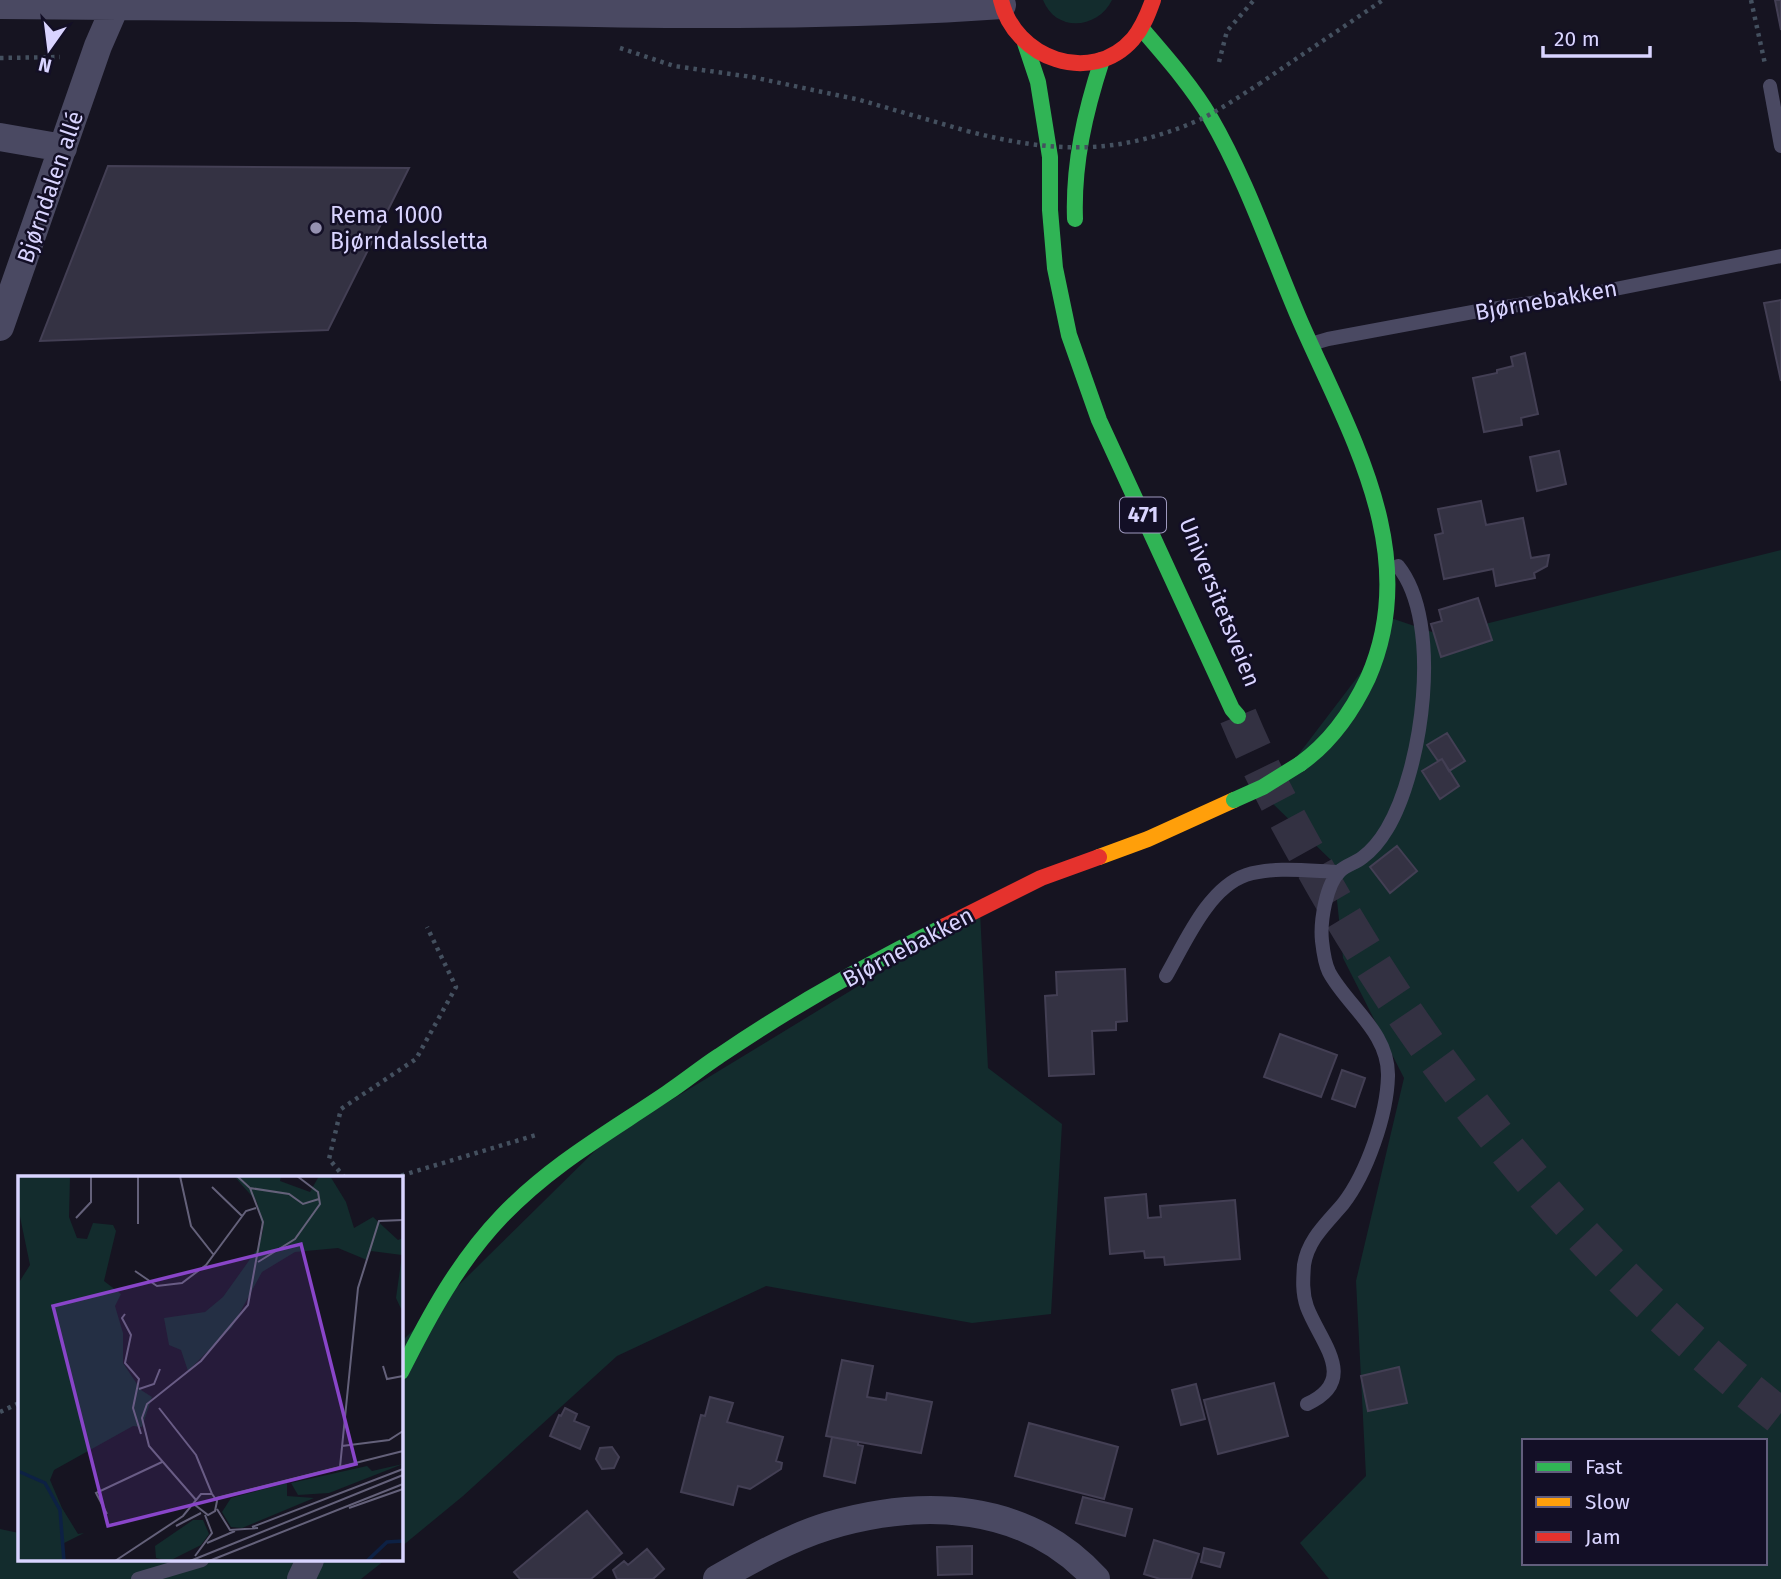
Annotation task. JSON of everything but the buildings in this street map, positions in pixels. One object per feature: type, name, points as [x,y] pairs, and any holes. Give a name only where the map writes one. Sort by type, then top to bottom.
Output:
[{"type":"street","name":"471","points":[[1002,3],[1011,26],[1025,43],[1042,55],[1061,62],[1082,64],[1102,60],[1131,42],[1151,12],[1153,0]]},
{"type":"street","points":[[0,5],[738,14],[889,13],[1002,3]]},
{"type":"street","name":"Bjørndalen allé","points":[[0,327],[115,7]]},
{"type":"street","name":"Bjørnebakken","points":[[402,1370],[435,1305],[466,1258],[501,1217],[542,1178],[581,1148],[667,1093],[720,1055],[877,959],[1041,878],[1148,839],[1263,787],[1310,758],[1348,715],[1371,675],[1383,632],[1389,592],[1387,551],[1367,473],[1348,424],[1274,264],[1237,171],[1209,116],[1142,29]]},
{"type":"street","name":"Universitetsveien","points":[[1025,43],[1038,82],[1050,157],[1050,210],[1055,268],[1069,335],[1099,420],[1231,709],[1238,716],[1160,514]]},
{"type":"street","points":[[1077,237],[1077,162],[1086,112],[1102,60]]},
{"type":"street","points":[[0,137],[63,148]]},
{"type":"street","points":[[717,1579],[781,1545],[826,1527],[872,1515],[918,1509],[1000,1518],[1044,1536],[1079,1560],[1096,1579]]},
{"type":"street","points":[[301,1579],[309,1562]]},
{"type":"lane","points":[[1770,86],[1781,146]]},
{"type":"lane","name":"Bjørnebakken","points":[[1311,344],[1478,311],[1585,295],[1781,256]]},
{"type":"lane","name":"Bjørnebakken","points":[[1339,872],[1363,857],[1386,831],[1403,797],[1414,757],[1425,667],[1422,630],[1414,595],[1402,571],[1387,551]]},
{"type":"lane","points":[[1166,976],[1211,900],[1230,882],[1248,874],[1277,870],[1339,872],[1325,899],[1321,940],[1329,971],[1381,1044],[1388,1074],[1384,1104],[1362,1173],[1344,1203],[1323,1225],[1306,1252],[1302,1284],[1307,1306],[1333,1358],[1334,1380],[1320,1398],[1307,1404]]},
{"type":"lane","points":[[138,1579],[195,1562]]},
{"type":"path","points":[[1218,71],[1227,31],[1254,0]]},
{"type":"path","points":[[617,47],[674,66],[752,77],[860,100],[1013,142],[1044,147],[1111,145],[1160,133],[1200,119],[1259,84],[1383,0]]},
{"type":"path","points":[[1751,0],[1770,86]]},
{"type":"path","points":[[0,58],[60,57]]},
{"type":"path","points":[[343,1176],[329,1159],[341,1109],[416,1059],[456,986],[427,927]]},
{"type":"path","points":[[399,1176],[534,1134],[581,1148]]},
{"type":"path","points":[[0,1412],[18,1403]]},
{"type":"green space","points":[[1043,0],[1112,0],[1106,10],[1097,17],[1077,23],[1057,18]]},
{"type":"green space","points":[[1781,550],[1781,1579],[1329,1579],[1300,1543],[1366,1476],[1356,1281],[1404,1078],[1343,958],[1333,862],[1266,797],[1369,662],[1385,616],[1441,635]]},
{"type":"green space","points":[[980,912],[988,1068],[1062,1124],[1051,1314],[972,1323],[766,1286],[617,1356],[463,1496],[402,1546],[402,1341],[607,1139]]},
{"type":"green space","points":[[0,1529],[18,1533],[18,1562],[382,1562],[361,1579],[0,1579]]},
{"type":"tunnel","points":[[1238,716],[1282,809],[1358,942],[1408,1018],[1462,1092],[1519,1164],[1579,1232],[1643,1297],[1711,1359],[1781,1417]]},
{"type":"traffic: fast","points":[[1142,29],[1203,105],[1235,165],[1356,447],[1372,492],[1383,538],[1388,584],[1383,631],[1368,678],[1340,726],[1300,764]]},
{"type":"traffic: fast","points":[[1025,43],[1038,82],[1050,157],[1050,210],[1055,268],[1069,335],[1099,420],[1232,709],[1238,716]]},
{"type":"traffic: fast","points":[[1075,219],[1081,138],[1102,60]]},
{"type":"traffic: fast","points":[[1234,800],[1263,787],[1300,764]]},
{"type":"traffic: fast","points":[[402,1370],[458,1271],[502,1216],[541,1180],[774,1020],[887,955],[945,926]]},
{"type":"traffic: slow","points":[[1099,857],[1148,839],[1234,800]]},
{"type":"traffic: jam","points":[[1001,0],[1009,20],[1021,37],[1037,50],[1056,59],[1076,63],[1096,61],[1116,53],[1137,34],[1153,0]]},
{"type":"traffic: jam","points":[[945,926],[1041,878],[1099,857]]},
{"type":"place","name":"Rema 1000 Bjørndalssletta","points":[[316,228]]}]
